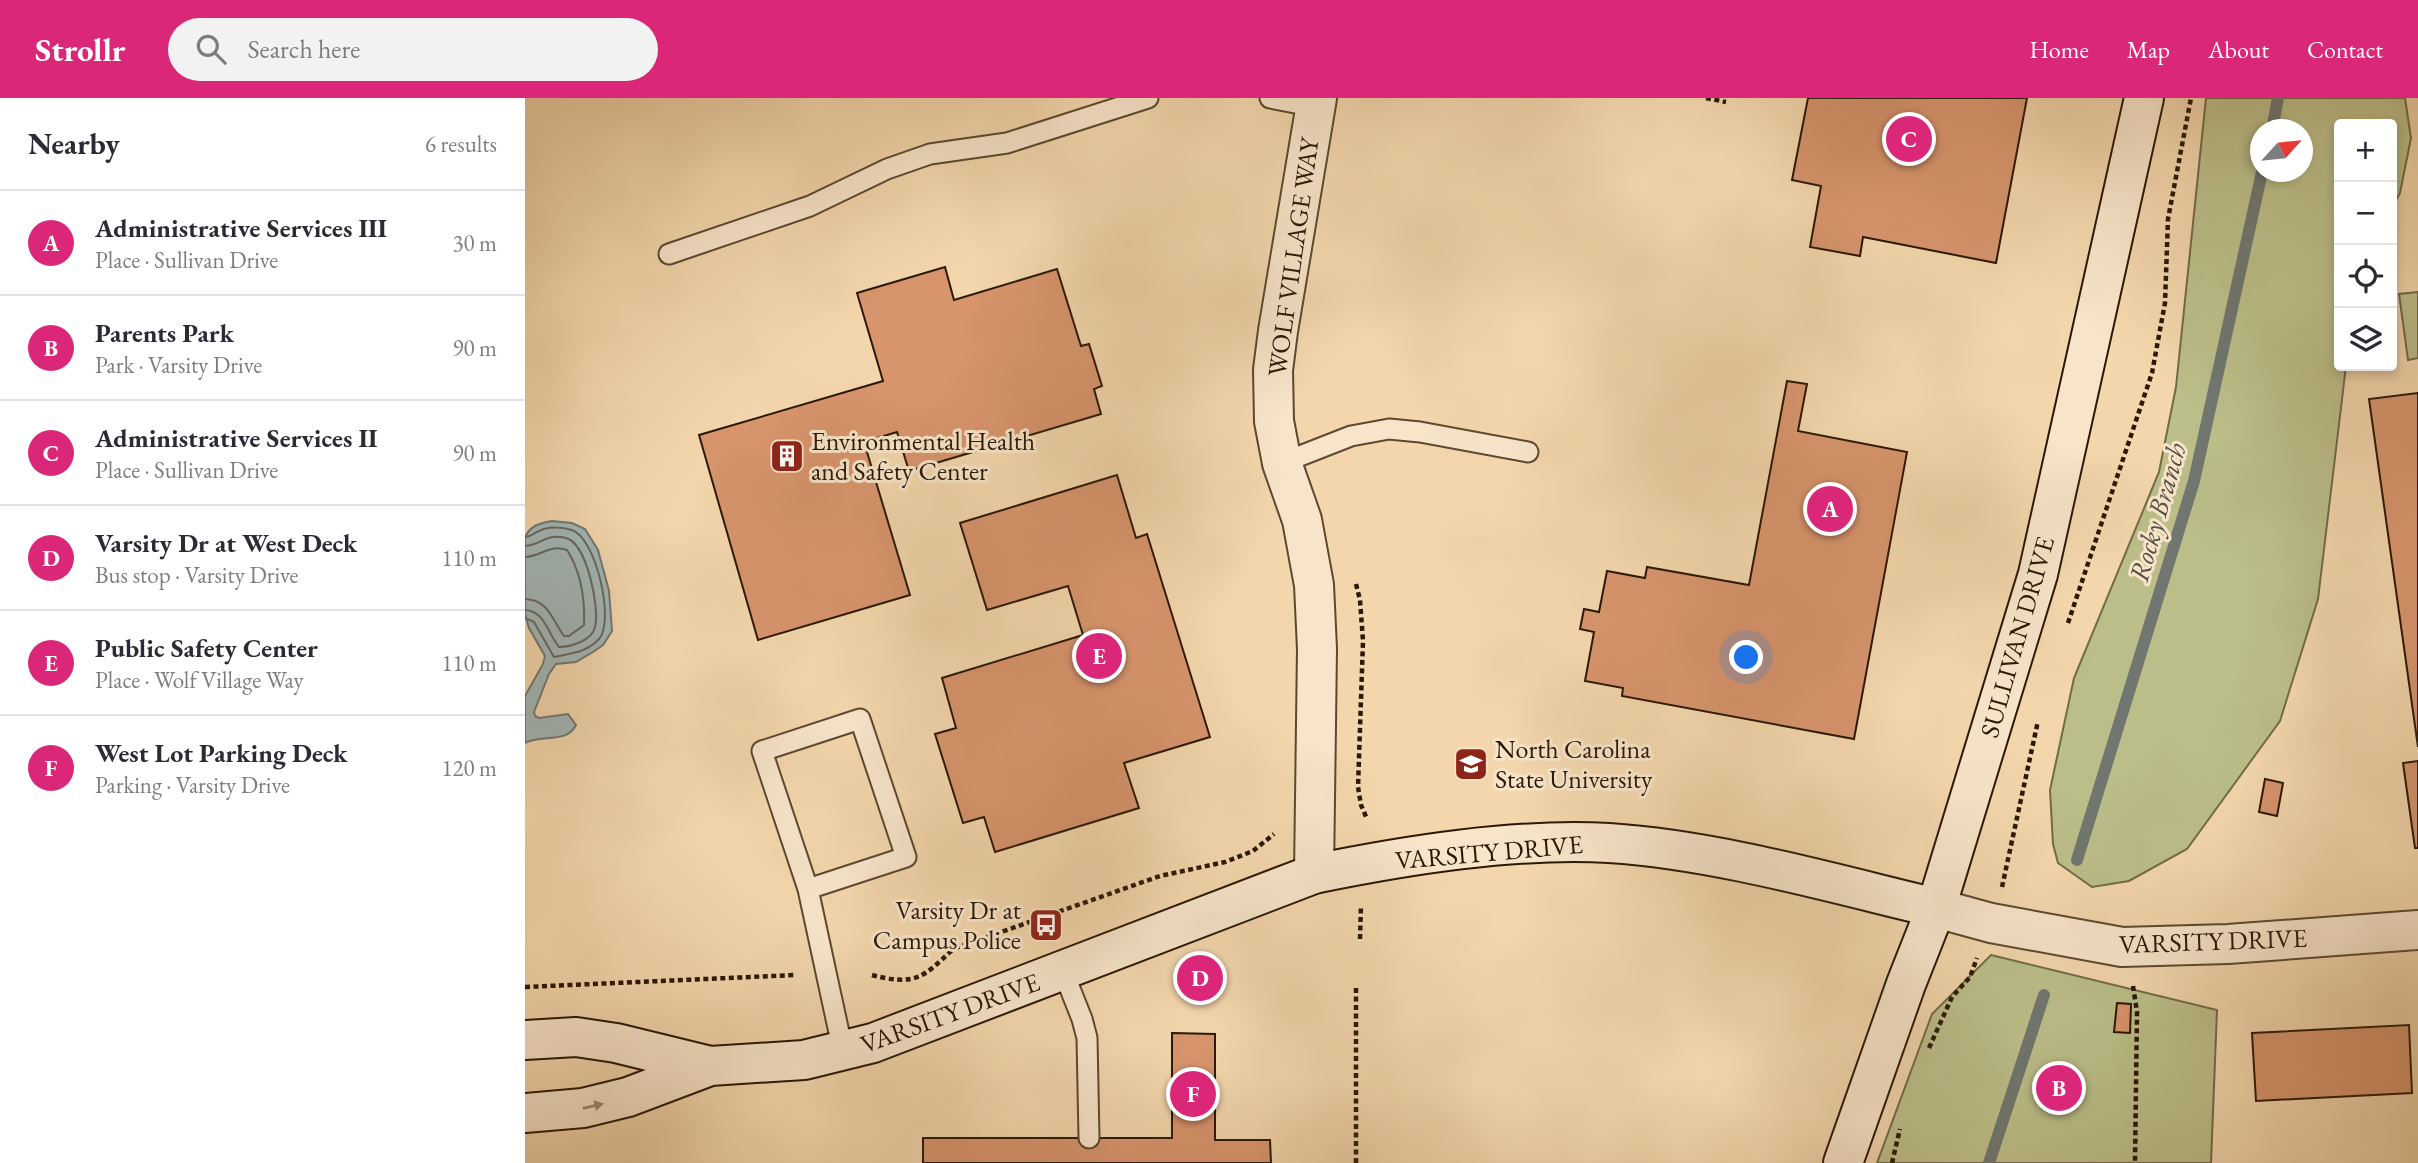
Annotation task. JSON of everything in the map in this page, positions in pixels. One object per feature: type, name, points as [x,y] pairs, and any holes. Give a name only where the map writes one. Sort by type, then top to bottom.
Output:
[{"type":"street","name":"SULLIVAN DRIVE","points":[[1843,1163],[1906,984],[1936,908],[2038,574],[2144,98]]},
{"type":"street","name":"WOLF VILLAGE WAY","points":[[1314,874],[1317,649],[1314,585],[1302,520],[1282,463],[1274,421],[1273,370],[1277,331],[1317,102]]},
{"type":"street","name":"VARSITY DRIVE","points":[[525,1040],[576,1037],[617,1043],[710,1066],[804,1059],[873,1043],[1314,874],[1363,864],[1496,846],[1552,842],[1610,843],[1680,850],[1991,923],[2122,947],[2242,943],[2418,930]]},
{"type":"street","name":"VARSITY DRIVE","points":[[525,1113],[583,1108],[617,1100],[710,1066]]},
{"type":"lane","points":[[669,254],[810,206],[887,169],[930,154],[1007,143],[1148,98]]},
{"type":"lane","points":[[1270,98],[1317,102]]},
{"type":"lane","points":[[1282,463],[1351,436],[1389,429],[1420,432],[1528,452]]},
{"type":"lane","points":[[808,889],[906,857],[860,719],[762,751],[808,889],[843,1051]]},
{"type":"lane","points":[[1063,971],[1087,1038],[1090,1139]]},
{"type":"path","points":[[1706,98],[1726,102]]},
{"type":"path","points":[[2066,629],[2152,373],[2165,303],[2168,219],[2191,98]]},
{"type":"path","points":[[2001,891],[2038,717]]},
{"type":"path","points":[[873,975],[897,981],[910,980],[929,972],[953,948],[1160,876],[1225,862],[1253,851],[1275,833]]},
{"type":"path","points":[[1360,939],[1361,900]]},
{"type":"path","points":[[525,987],[797,975]]},
{"type":"path","points":[[1927,1054],[1952,998],[1970,977]]},
{"type":"path","points":[[2132,979],[2137,1012],[2135,1163]]},
{"type":"path","points":[[1356,988],[1356,1163]]},
{"type":"path","points":[[1892,1163],[1901,1126]]},
{"type":"green space","points":[[2206,98],[2405,98],[2411,138],[2397,199],[2397,119],[2334,119],[2334,371],[2345,371],[2318,599],[2280,721],[2187,849],[2129,881],[2092,887],[2058,863],[2053,844],[2050,790],[2074,678],[2159,472],[2176,387]]},
{"type":"green space","points":[[2418,292],[2418,358],[2408,360],[2399,294]]},
{"type":"green space","points":[[1991,955],[2217,1010],[2211,1163],[1877,1163],[1932,1014]]},
{"type":"water","points":[[552,521],[572,523],[585,529],[598,550],[609,591],[612,631],[603,645],[593,652],[576,662],[556,664],[549,674],[534,712],[535,716],[539,718],[568,714],[576,725],[572,731],[560,737],[525,743],[525,696],[545,656],[529,628],[525,614],[525,537],[536,525]]},
{"type":"building","points":[[1808,98],[2027,98],[1996,263],[1863,237],[1860,256],[1810,247],[1821,186],[1792,180]]},
{"type":"building","name":"Environmental Health and Safety Center","points":[[945,267],[954,300],[1057,269],[1081,346],[1089,344],[1102,386],[1094,389],[1101,414],[909,471],[897,432],[864,442],[910,595],[758,640],[699,435],[883,381],[857,293]]},
{"type":"building","points":[[1787,381],[1807,384],[1798,431],[1907,452],[1854,739],[1622,696],[1623,688],[1585,681],[1594,632],[1580,629],[1584,609],[1599,612],[1607,571],[1645,578],[1647,567],[1749,585]]},
{"type":"building","points":[[2418,393],[2418,747],[2369,399]]},
{"type":"building","points":[[1117,475],[1136,538],[1147,534],[1210,737],[1124,763],[1139,808],[995,852],[984,817],[963,823],[935,734],[956,728],[942,678],[1083,635],[1068,586],[987,610],[960,523]]},
{"type":"building","points":[[2418,761],[2418,848],[2415,848],[2403,763]]},
{"type":"building","points":[[2265,779],[2283,783],[2277,816],[2259,812]]},
{"type":"building","points":[[2117,1003],[2131,1004],[2130,1033],[2114,1032]]},
{"type":"building","points":[[2409,1025],[2412,1093],[2256,1101],[2252,1033]]},
{"type":"building","points":[[1172,1033],[1215,1034],[1215,1140],[1270,1140],[1271,1163],[923,1163],[923,1138],[1172,1138]]},
{"type":"waterway","name":"Rocky Branch","points":[[2274,119],[2278,98]]},
{"type":"waterway","name":"Rocky Branch","points":[[2077,860],[2194,481],[2260,182]]},
{"type":"waterway","name":"Rocky Branch","points":[[1989,1163],[2044,995]]},
{"type":"place","name":"Administrative Services II","points":[[1909,139]]},
{"type":"place","name":"Environmental Health and Safety Center","points":[[787,456]]},
{"type":"place","name":"Administrative Services III","points":[[1830,509]]},
{"type":"place","name":"Public Safety Center","points":[[1099,656]]},
{"type":"place","name":"North Carolina State University","points":[[1471,764]]},
{"type":"place","name":"Varsity Dr at Campus Police","points":[[1046,925]]},
{"type":"place","name":"Varsity Dr at West Deck","points":[[1200,978]]},
{"type":"place","name":"Parents Park","points":[[2059,1088]]},
{"type":"place","name":"West Lot Parking Deck","points":[[1193,1094]]}]
